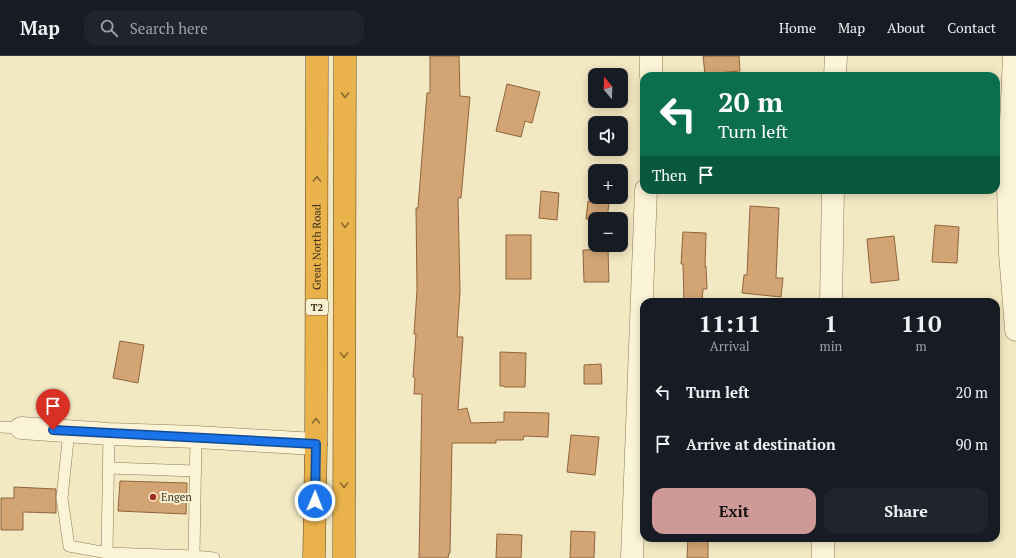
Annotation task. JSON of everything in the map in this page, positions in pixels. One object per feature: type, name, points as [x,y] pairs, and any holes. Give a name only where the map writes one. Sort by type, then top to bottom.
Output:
[{"type":"highway","name":"Great North Road","points":[[314,558],[316,444],[317,56]]},
{"type":"highway","name":"T2","points":[[344,558],[345,56]]},
{"type":"street","points":[[650,72],[651,56]]},
{"type":"street","points":[[835,72],[836,56]]},
{"type":"street","points":[[1014,56],[1008,188],[1010,254],[1016,330]]},
{"type":"street","points":[[642,298],[646,194]]},
{"type":"street","points":[[830,298],[833,194]]},
{"type":"street","points":[[632,558],[640,348]]},
{"type":"street","points":[[22,428],[109,434],[196,437],[316,444]]},
{"type":"street","points":[[823,542],[823,558]]},
{"type":"lane","points":[[0,427],[22,428]]},
{"type":"lane","points":[[69,431],[62,498],[69,546],[107,553],[214,558]]},
{"type":"lane","points":[[107,553],[109,434]]},
{"type":"lane","points":[[194,556],[196,437]]},
{"type":"lane","points":[[108,468],[196,471]]},
{"type":"building","points":[[430,56],[459,56],[460,96],[470,97],[461,198],[458,198],[460,291],[457,337],[463,337],[458,410],[467,408],[471,423],[504,422],[504,412],[549,413],[548,437],[524,436],[523,440],[496,440],[496,443],[452,443],[450,553],[448,558],[419,558],[422,394],[414,394],[415,378],[413,377],[417,290],[416,208],[418,208],[427,93],[430,93]]},
{"type":"building","points":[[703,56],[739,56],[740,71],[705,72]]},
{"type":"building","points":[[507,84],[540,92],[532,123],[525,121],[521,137],[496,131]]},
{"type":"building","points":[[541,191],[559,193],[557,220],[539,218]]},
{"type":"building","points":[[588,201],[588,204],[609,204],[608,212],[588,212],[588,219],[586,219]]},
{"type":"building","points":[[750,206],[779,208],[776,278],[783,278],[781,297],[742,293],[744,275],[747,275]]},
{"type":"building","points":[[935,225],[959,227],[957,263],[932,262]]},
{"type":"building","points":[[683,232],[706,233],[705,267],[706,266],[707,289],[703,289],[702,298],[684,298],[683,264],[681,264]]},
{"type":"building","points":[[506,235],[531,235],[531,279],[506,279]]},
{"type":"building","points":[[894,236],[899,280],[871,283],[867,239]]},
{"type":"building","points":[[583,250],[588,250],[588,252],[608,252],[609,282],[584,282]]},
{"type":"building","points":[[120,341],[144,345],[138,383],[113,378]]},
{"type":"building","points":[[500,352],[526,353],[525,387],[500,386]]},
{"type":"building","points":[[601,364],[602,384],[584,384],[584,365]]},
{"type":"building","points":[[571,435],[599,437],[595,475],[567,472]]},
{"type":"building","name":"Engen","points":[[120,481],[187,483],[186,514],[118,511]]},
{"type":"building","points":[[14,487],[56,489],[56,513],[23,512],[23,530],[1,530],[1,498],[14,498]]},
{"type":"building","points":[[571,531],[595,532],[594,558],[570,558]]},
{"type":"building","points":[[497,534],[522,535],[521,558],[496,558]]},
{"type":"building","points":[[688,542],[708,542],[708,558],[687,558]]},
{"type":"place","name":"Engen","points":[[153,497]]},
{"type":"route","points":[[53,430],[316,444],[315,501]]}]
